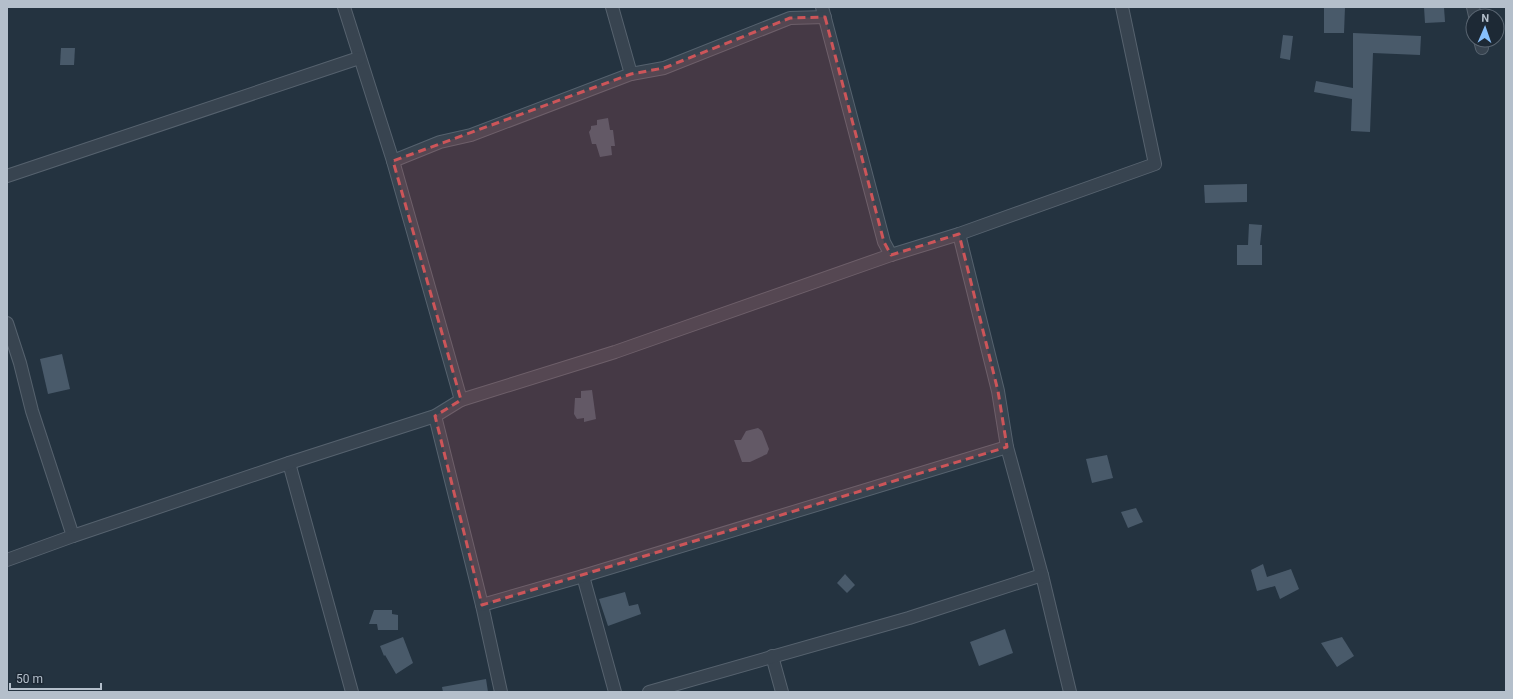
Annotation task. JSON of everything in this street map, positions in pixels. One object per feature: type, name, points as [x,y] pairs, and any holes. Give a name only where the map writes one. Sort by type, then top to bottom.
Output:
[{"type":"street","points":[[344,7],[393,162],[461,400]]},
{"type":"street","points":[[612,7],[631,74]]},
{"type":"street","points":[[7,560],[73,536],[289,463],[435,416],[461,400],[615,352],[891,255],[959,234],[1155,164],[1122,7]]},
{"type":"street","points":[[393,162],[440,142],[470,135],[631,74],[664,68],[790,18],[823,12],[884,242],[891,255]]},
{"type":"street","points":[[7,176],[359,58]]},
{"type":"street","points":[[959,234],[998,391],[1007,447],[1042,575],[1070,692]]},
{"type":"street","points":[[7,323],[20,363],[32,410],[73,536]]},
{"type":"street","points":[[435,416],[502,692]]},
{"type":"street","points":[[482,605],[583,576],[1007,447]]},
{"type":"street","points":[[289,463],[352,692]]},
{"type":"street","points":[[649,692],[909,618],[1042,575]]},
{"type":"street","points":[[583,576],[615,692]]},
{"type":"street","points":[[772,656],[782,692]]},
{"type":"highlighted area","points":[[825,17],[884,242],[891,255],[959,234],[998,391],[1007,447],[482,605],[435,416],[461,400],[393,161],[631,74],[664,68],[790,18]]},
{"type":"building","points":[[1324,7],[1345,7],[1344,33],[1324,33]]},
{"type":"building","points":[[1424,7],[1444,7],[1445,22],[1425,23]]},
{"type":"building","points":[[1353,33],[1421,36],[1420,55],[1373,53],[1370,132],[1351,131],[1352,99],[1314,92],[1316,81],[1353,88]]},
{"type":"building","points":[[1283,35],[1293,36],[1290,60],[1280,58]]},
{"type":"building","points":[[61,48],[75,48],[74,65],[60,65]]},
{"type":"building","points":[[608,118],[610,130],[613,130],[615,146],[611,146],[612,155],[600,157],[596,144],[592,144],[589,132],[591,126],[597,125],[597,120]]},
{"type":"building","points":[[1247,184],[1247,202],[1205,203],[1204,185]]},
{"type":"building","points":[[1249,224],[1262,225],[1260,245],[1262,245],[1262,265],[1237,265],[1237,245],[1248,245]]},
{"type":"building","points":[[62,354],[70,389],[48,394],[40,359]]},
{"type":"building","points":[[592,390],[596,419],[584,422],[584,418],[577,419],[574,414],[575,398],[581,398],[581,391]]},
{"type":"building","points":[[758,428],[762,431],[769,449],[767,454],[750,462],[742,462],[734,440],[741,440],[746,431]]},
{"type":"building","points":[[1107,455],[1113,478],[1092,483],[1086,459]]},
{"type":"building","points":[[1136,508],[1143,522],[1128,528],[1121,512]]},
{"type":"building","points":[[1263,564],[1267,577],[1291,569],[1299,589],[1280,599],[1275,586],[1257,591],[1251,570]]},
{"type":"building","points":[[845,574],[855,585],[847,593],[837,583]]},
{"type":"building","points":[[625,592],[629,606],[638,604],[641,614],[608,626],[599,599]]},
{"type":"building","points":[[374,610],[392,610],[392,614],[398,615],[398,630],[378,630],[377,624],[369,624]]},
{"type":"building","points":[[1005,629],[1013,653],[979,666],[970,642]]},
{"type":"building","points":[[403,637],[413,663],[396,674],[385,655],[384,656],[380,646]]},
{"type":"building","points":[[1342,637],[1354,656],[1337,667],[1321,643]]},
{"type":"building","points":[[486,679],[488,692],[443,692],[442,687]]}]
